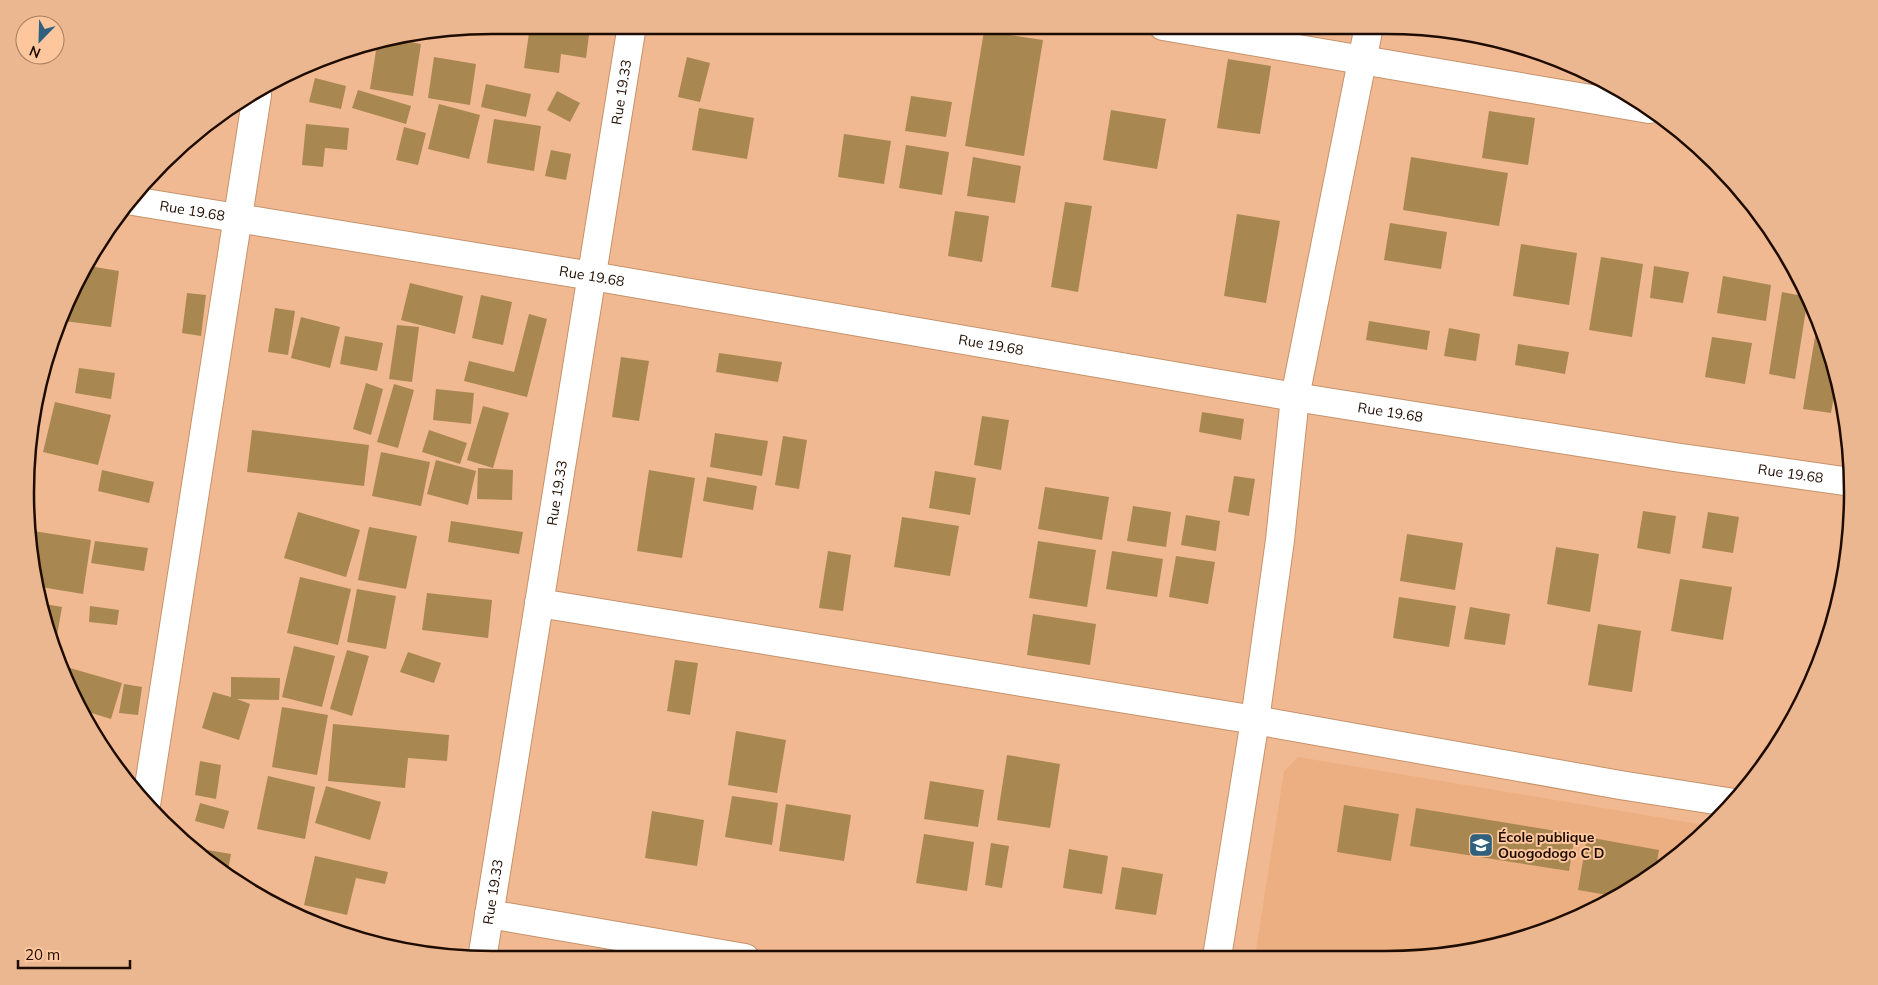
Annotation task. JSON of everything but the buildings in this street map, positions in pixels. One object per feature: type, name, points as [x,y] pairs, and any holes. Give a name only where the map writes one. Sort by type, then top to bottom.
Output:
[{"type":"street","name":"Rue 19.33","points":[[483,951],[631,34]]},
{"type":"street","points":[[1210,34],[1632,106]]},
{"type":"street","points":[[1217,951],[1255,720],[1280,540],[1295,397],[1368,34]]},
{"type":"street","points":[[148,795],[256,99]]},
{"type":"street","points":[[237,112],[250,140]]},
{"type":"street","name":"Rue 19.68","points":[[138,202],[592,276],[1295,397],[1674,457],[1844,481]]},
{"type":"street","points":[[539,603],[1255,720],[1620,785],[1724,801]]},
{"type":"street","points":[[489,914],[704,951]]},
{"type":"shaded area","name":"École publique Ouogodogo C D","points":[[1298,757],[1702,825],[1665,856],[1615,890],[1561,916],[1504,936],[1445,947],[1416,950],[1256,951],[1284,771]]},
{"type":"place","name":"École publique Ouogodogo C D","points":[[1481,845]]}]
